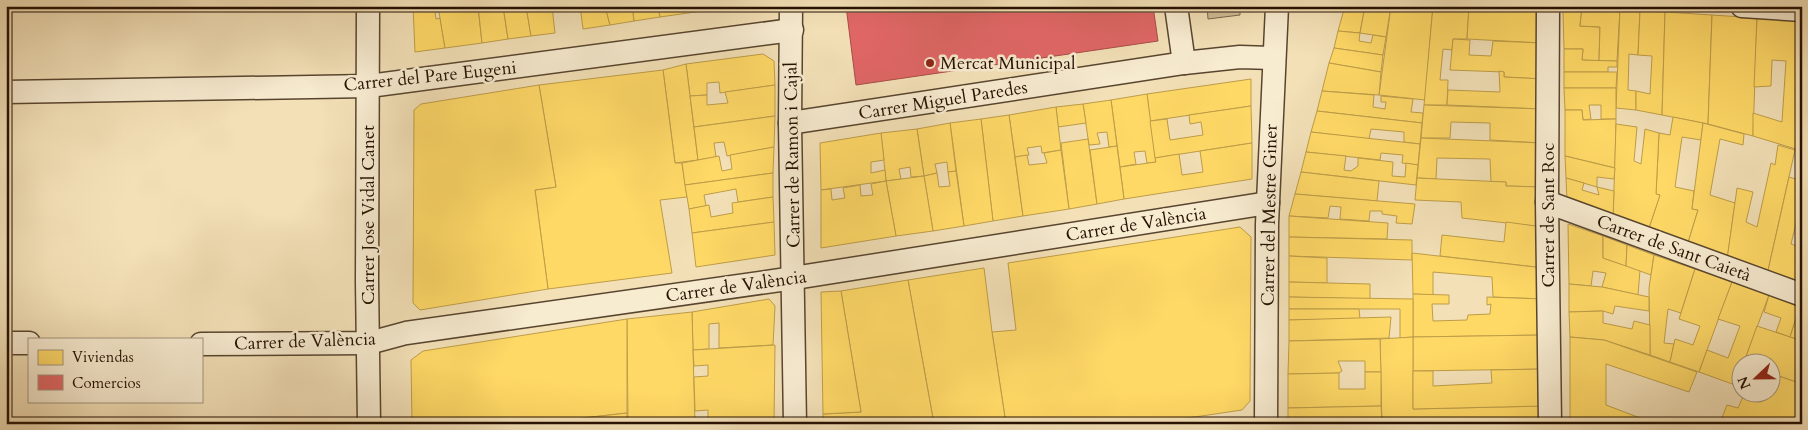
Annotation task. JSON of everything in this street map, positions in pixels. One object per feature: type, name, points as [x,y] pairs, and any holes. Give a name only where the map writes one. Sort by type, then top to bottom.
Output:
[{"type":"street","name":"Carrer Jose Vidal Canet","points":[[368,6],[368,343],[370,424]]},
{"type":"street","name":"Carrer de Ramon i Cajal","points":[[791,6],[790,123],[795,424]]},
{"type":"street","points":[[1176,6],[1184,63]]},
{"type":"street","name":"Carrer del Mestre Giner","points":[[1266,424],[1268,203],[1277,6]]},
{"type":"street","name":"Carrer de Sant Roc","points":[[1548,6],[1547,202],[1550,424]]},
{"type":"street","points":[[1742,6],[1802,10]]},
{"type":"street","name":"Carrer del Pare Eugeni","points":[[6,92],[369,86],[792,30]]},
{"type":"street","name":"Carrer Miguel Paredes","points":[[790,123],[1184,63],[1240,57],[1274,58]]},
{"type":"street","name":"Carrer de Sant Caietà","points":[[1547,202],[1802,295]]},
{"type":"street","name":"Carrer de València","points":[[202,344],[368,343],[406,333],[794,278],[1268,203]]},
{"type":"street","points":[[6,343],[28,343]]},
{"type":"green space","points":[[1207,6],[1240,6],[1240,15],[1208,19]]},
{"type":"building: Viviendas","points":[[413,6],[438,6],[439,12],[435,12],[436,19],[440,18],[445,48],[415,52]]},
{"type":"building: Viviendas","points":[[438,6],[478,6],[482,43],[445,48]]},
{"type":"building: Viviendas","points":[[478,6],[503,6],[508,39],[482,43]]},
{"type":"building: Viviendas","points":[[503,6],[526,6],[531,36],[508,39]]},
{"type":"building: Viviendas","points":[[526,6],[552,6],[555,33],[531,36]]},
{"type":"building: Viviendas","points":[[580,6],[605,6],[610,25],[583,29]]},
{"type":"building: Viviendas","points":[[605,6],[632,6],[634,21],[610,25]]},
{"type":"building: Viviendas","points":[[632,6],[658,6],[660,17],[634,21]]},
{"type":"building: Viviendas","points":[[658,6],[737,6],[660,17]]},
{"type":"building: Viviendas","points":[[1345,6],[1365,6],[1360,33],[1338,31]]},
{"type":"building: Viviendas","points":[[1365,6],[1391,6],[1386,37],[1360,33]]},
{"type":"building: Viviendas","points":[[1391,6],[1433,6],[1425,100],[1379,95]]},
{"type":"building: Viviendas","points":[[1433,6],[1469,6],[1467,39],[1453,39],[1452,50],[1443,49],[1440,80],[1448,80],[1447,105],[1424,105]]},
{"type":"building: Viviendas","points":[[1469,6],[1534,7],[1541,13],[1542,43],[1467,39]]},
{"type":"building: Viviendas","points":[[1569,6],[1582,7],[1580,26],[1600,27],[1599,61],[1582,60],[1583,49],[1564,49],[1563,11]]},
{"type":"building: Viviendas","points":[[1582,7],[1620,9],[1617,61],[1599,61],[1600,27],[1580,26]]},
{"type":"building: Viviendas","points":[[1620,9],[1640,11],[1638,55],[1629,54],[1628,90],[1636,91],[1636,110],[1616,108]]},
{"type":"building: Viviendas","points":[[1640,11],[1665,12],[1662,115],[1636,110],[1636,91],[1650,94],[1652,56],[1638,55]]},
{"type":"building: Viviendas","points":[[1665,12],[1712,15],[1708,124],[1662,115]]},
{"type":"building: Viviendas","points":[[1712,15],[1757,18],[1753,136],[1708,124]]},
{"type":"building: Viviendas","points":[[1757,18],[1802,20],[1799,150],[1753,136],[1753,113],[1782,122],[1786,61],[1772,60],[1771,86],[1754,87]]},
{"type":"building: Viviendas","points":[[1338,31],[1360,33],[1359,41],[1371,43],[1373,35],[1386,37],[1383,55],[1334,48]]},
{"type":"building: Viviendas","points":[[1453,39],[1470,40],[1469,55],[1491,56],[1493,41],[1542,43],[1543,79],[1504,77],[1504,72],[1450,70]]},
{"type":"building: Viviendas","points":[[1334,48],[1383,55],[1381,72],[1329,63]]},
{"type":"building: Viviendas","points":[[1564,49],[1583,49],[1582,60],[1617,61],[1617,67],[1608,67],[1608,72],[1564,72]]},
{"type":"building: Viviendas","points":[[763,54],[774,61],[775,85],[720,93],[719,82],[707,83],[707,95],[690,96],[686,64]]},
{"type":"building: Viviendas","points":[[1329,63],[1381,72],[1379,95],[1322,91]]},
{"type":"building: Viviendas","points":[[686,64],[698,160],[675,163],[663,70]]},
{"type":"building: Viviendas","points":[[663,70],[675,163],[682,163],[687,197],[660,200],[672,273],[548,289],[535,190],[556,187],[539,85]]},
{"type":"building: Viviendas","points":[[1499,71],[1504,72],[1504,77],[1543,79],[1542,109],[1447,105],[1448,90],[1500,92]]},
{"type":"building: Viviendas","points":[[1564,72],[1617,72],[1616,88],[1564,88]]},
{"type":"building: Viviendas","points":[[1251,79],[1251,106],[1150,121],[1147,94]]},
{"type":"building: Viviendas","points":[[539,85],[556,187],[535,190],[548,289],[420,310],[413,303],[414,110],[421,104]]},
{"type":"building: Viviendas","points":[[775,85],[775,116],[694,127],[690,96],[707,95],[707,105],[728,103],[725,92]]},
{"type":"building: Viviendas","points":[[1564,88],[1616,88],[1616,119],[1601,119],[1601,105],[1589,105],[1591,119],[1583,120],[1582,110],[1565,110]]},
{"type":"building: Viviendas","points":[[1322,91],[1374,95],[1373,107],[1385,109],[1386,102],[1381,102],[1381,96],[1413,99],[1411,112],[1423,113],[1422,123],[1317,111]]},
{"type":"building: Viviendas","points":[[1147,94],[1156,162],[1147,163],[1145,151],[1134,152],[1136,164],[1120,167],[1111,100]]},
{"type":"building: Viviendas","points":[[1111,100],[1117,146],[1109,147],[1107,132],[1097,133],[1100,144],[1089,145],[1083,104]]},
{"type":"building: Viviendas","points":[[1083,104],[1086,123],[1058,127],[1056,107]]},
{"type":"building: Viviendas","points":[[1424,105],[1542,109],[1542,143],[1490,140],[1490,123],[1451,122],[1450,138],[1421,138]]},
{"type":"building: Viviendas","points":[[1251,106],[1252,143],[1155,158],[1150,121],[1167,119],[1170,140],[1203,135],[1201,122],[1190,124],[1189,115]]},
{"type":"building: Viviendas","points":[[1056,107],[1061,150],[1042,153],[1041,146],[1027,148],[1029,155],[1015,157],[1009,115]]},
{"type":"building: Viviendas","points":[[1565,110],[1582,110],[1583,120],[1616,119],[1615,168],[1565,156]]},
{"type":"building: Viviendas","points":[[1317,111],[1422,123],[1420,144],[1404,142],[1404,132],[1371,129],[1369,139],[1311,132]]},
{"type":"building: Viviendas","points":[[1009,115],[1023,216],[993,221],[981,119]]},
{"type":"building: Viviendas","points":[[775,116],[774,147],[727,156],[724,142],[714,143],[716,157],[698,160],[694,127]]},
{"type":"building: Viviendas","points":[[1673,117],[1703,123],[1701,140],[1682,137],[1675,187],[1694,191],[1692,209],[1698,210],[1687,246],[1648,231],[1660,195],[1656,194],[1659,133],[1670,135]]},
{"type":"building: Viviendas","points":[[981,119],[993,221],[964,226],[950,123]]},
{"type":"building: Viviendas","points":[[950,123],[956,171],[948,172],[947,162],[935,164],[937,173],[924,176],[917,129]]},
{"type":"building: Viviendas","points":[[1703,123],[1744,134],[1743,145],[1720,139],[1710,195],[1735,203],[1727,260],[1687,246],[1698,210],[1692,209]]},
{"type":"building: Viviendas","points":[[1616,124],[1637,127],[1634,161],[1641,164],[1645,129],[1659,133],[1656,194],[1660,195],[1648,231],[1613,219]]},
{"type":"building: Viviendas","points":[[917,129],[924,176],[911,177],[910,167],[899,169],[901,179],[886,181],[881,133]]},
{"type":"building: Viviendas","points":[[1311,132],[1420,144],[1418,165],[1402,163],[1403,155],[1381,153],[1380,160],[1306,152]]},
{"type":"building: Viviendas","points":[[881,133],[884,160],[871,162],[871,173],[885,170],[886,181],[821,190],[820,143]]},
{"type":"building: Viviendas","points":[[1421,138],[1542,143],[1543,187],[1506,186],[1506,182],[1491,182],[1490,159],[1437,158],[1436,179],[1417,178]]},
{"type":"building: Viviendas","points":[[1088,139],[1097,204],[1069,209],[1061,143]]},
{"type":"building: Viviendas","points":[[1252,143],[1252,179],[1124,199],[1120,167],[1156,162],[1155,158],[1179,154],[1182,175],[1203,172],[1200,151]]},
{"type":"building: Viviendas","points":[[1778,145],[1795,150],[1767,275],[1727,260],[1737,188],[1753,192],[1746,222],[1757,227],[1771,163],[1775,165]]},
{"type":"building: Viviendas","points":[[1117,146],[1124,199],[1097,204],[1090,150]]},
{"type":"building: Viviendas","points":[[774,147],[773,173],[685,185],[682,163],[719,156],[722,171],[732,169],[730,155]]},
{"type":"building: Viviendas","points":[[1061,150],[1069,209],[1023,216],[1015,157],[1027,155],[1029,165],[1047,163],[1044,153]]},
{"type":"building: Viviendas","points":[[1306,152],[1346,156],[1344,170],[1351,171],[1358,166],[1358,158],[1393,162],[1392,176],[1405,177],[1406,163],[1418,165],[1416,185],[1301,172]]},
{"type":"building: Viviendas","points":[[1565,156],[1615,168],[1614,179],[1597,177],[1597,187],[1566,178]]},
{"type":"building: Viviendas","points":[[956,171],[964,226],[933,231],[924,176],[937,173],[939,187],[950,186],[948,172]]},
{"type":"building: Viviendas","points":[[1301,172],[1379,181],[1377,201],[1295,194]]},
{"type":"building: Viviendas","points":[[773,173],[773,197],[738,202],[736,189],[704,195],[706,206],[689,209],[685,185]]},
{"type":"building: Viviendas","points":[[924,176],[933,231],[896,236],[886,181]]},
{"type":"building: Viviendas","points":[[1789,177],[1802,181],[1802,199],[1791,244],[1802,248],[1802,287],[1767,275]]},
{"type":"building: Viviendas","points":[[1417,178],[1506,182],[1506,186],[1543,187],[1543,227],[1462,218],[1461,202],[1415,200]]},
{"type":"building: Viviendas","points":[[1566,178],[1584,183],[1582,190],[1599,195],[1597,187],[1614,191],[1613,219],[1567,201]]},
{"type":"building: Viviendas","points":[[886,181],[896,236],[821,248],[821,190],[831,189],[832,200],[845,198],[843,188],[860,185],[861,196],[873,195],[871,184]]},
{"type":"building: Viviendas","points":[[1295,194],[1415,204],[1412,224],[1396,223],[1397,216],[1382,214],[1382,211],[1370,211],[1369,221],[1340,219],[1341,207],[1330,206],[1328,218],[1289,216]]},
{"type":"building: Viviendas","points":[[773,197],[774,222],[692,233],[689,209],[709,205],[711,217],[733,213],[732,203]]},
{"type":"building: Viviendas","points":[[1289,216],[1388,223],[1387,239],[1289,237]]},
{"type":"building: Viviendas","points":[[774,222],[775,255],[696,267],[692,233]]},
{"type":"building: Viviendas","points":[[1506,222],[1543,227],[1544,268],[1440,256],[1442,235],[1504,242]]},
{"type":"building: Viviendas","points":[[1568,224],[1603,236],[1603,258],[1640,270],[1638,295],[1602,287],[1606,273],[1593,271],[1591,286],[1569,284]]},
{"type":"building: Viviendas","points":[[1240,227],[1251,237],[1250,401],[1242,410],[1147,424],[1006,424],[992,332],[1016,330],[1008,263]]},
{"type":"building: Viviendas","points":[[1603,236],[1627,245],[1626,266],[1603,258]]},
{"type":"building: Viviendas","points":[[1289,237],[1412,240],[1412,260],[1289,256]]},
{"type":"building: Viviendas","points":[[1627,245],[1654,255],[1651,275],[1626,266]]},
{"type":"building: Viviendas","points":[[1412,253],[1544,268],[1543,299],[1493,297],[1492,277],[1433,272],[1433,295],[1413,294]]},
{"type":"building: Viviendas","points":[[1654,255],[1695,269],[1681,313],[1668,309],[1664,343],[1674,344],[1670,362],[1650,355],[1649,288]]},
{"type":"building: Viviendas","points":[[1289,256],[1327,258],[1327,283],[1289,282]]},
{"type":"building: Viviendas","points":[[984,268],[1006,424],[934,424],[908,280]]},
{"type":"building: Viviendas","points":[[1695,269],[1732,282],[1699,372],[1670,362],[1675,339],[1693,345],[1700,326],[1679,319]]},
{"type":"building: Viviendas","points":[[908,280],[934,424],[823,424],[823,414],[861,412],[841,291]]},
{"type":"building: Viviendas","points":[[1289,282],[1370,284],[1370,299],[1289,297]]},
{"type":"building: Viviendas","points":[[1732,282],[1769,295],[1748,352],[1730,352],[1740,326],[1718,319]]},
{"type":"building: Viviendas","points":[[1569,284],[1602,287],[1649,297],[1649,311],[1615,306],[1613,314],[1603,311],[1569,312]]},
{"type":"building: Viviendas","points":[[841,291],[861,412],[823,414],[821,292]]},
{"type":"building: Viviendas","points":[[1413,294],[1449,295],[1449,304],[1432,304],[1433,321],[1467,320],[1468,315],[1490,314],[1491,304],[1487,305],[1487,297],[1543,299],[1544,335],[1413,337]]},
{"type":"building: Viviendas","points":[[1769,295],[1800,306],[1790,337],[1776,332],[1781,318],[1764,312]]},
{"type":"building: Viviendas","points":[[1289,297],[1413,299],[1413,337],[1400,338],[1400,309],[1289,309]]},
{"type":"building: Viviendas","points":[[769,299],[775,306],[773,345],[719,348],[719,323],[709,324],[709,349],[693,350],[692,312]]},
{"type":"building: Viviendas","points":[[1800,306],[1802,306],[1802,341],[1790,337]]},
{"type":"building: Viviendas","points":[[1289,309],[1359,309],[1360,319],[1289,320]]},
{"type":"building: Viviendas","points":[[1603,311],[1603,323],[1632,329],[1634,321],[1650,325],[1650,355],[1604,340],[1570,337],[1569,312]]},
{"type":"building: Viviendas","points":[[692,312],[695,424],[628,424],[627,319]]},
{"type":"building: Viviendas","points":[[1391,317],[1389,338],[1289,341],[1289,320]]},
{"type":"building: Viviendas","points":[[627,319],[627,413],[530,424],[412,424],[411,360],[423,351]]},
{"type":"building: Viviendas","points":[[1757,326],[1802,341],[1802,384],[1780,376],[1780,352],[1748,352]]},
{"type":"building: Viviendas","points":[[1544,335],[1544,369],[1413,371],[1413,337]]},
{"type":"building: Viviendas","points":[[1413,337],[1413,409],[1544,406],[1544,424],[1382,424],[1380,339]]},
{"type":"building: Viviendas","points":[[1570,337],[1604,340],[1697,372],[1689,392],[1606,364],[1606,405],[1656,424],[1570,423]]},
{"type":"building: Viviendas","points":[[1380,339],[1381,372],[1365,372],[1365,361],[1338,361],[1342,371],[1339,373],[1288,374],[1289,341]]},
{"type":"building: Viviendas","points":[[775,345],[774,424],[695,424],[695,421],[708,420],[708,410],[695,411],[694,377],[708,376],[708,365],[694,366],[693,350]]},
{"type":"building: Viviendas","points":[[1707,350],[1728,358],[1730,353],[1730,383],[1699,372]]},
{"type":"building: Viviendas","points":[[1544,369],[1544,406],[1413,409],[1413,371],[1433,371],[1433,386],[1492,383],[1491,370]]},
{"type":"building: Viviendas","points":[[1365,372],[1381,372],[1381,406],[1288,408],[1288,374],[1339,373],[1339,389],[1365,389]]},
{"type":"building: Viviendas","points":[[1780,376],[1802,384],[1802,424],[1733,424],[1721,420],[1727,405],[1738,408],[1741,402],[1780,402]]},
{"type":"building: Viviendas","points":[[1381,406],[1382,424],[1288,424],[1288,408]]},
{"type":"building: Viviendas","points":[[627,413],[627,424],[530,424]]},
{"type":"building: Comercios","name":"Mercat Municipal","points":[[846,6],[1153,6],[1158,41],[856,85]]},
{"type":"place","name":"Mercat Municipal","points":[[930,63]]}]
